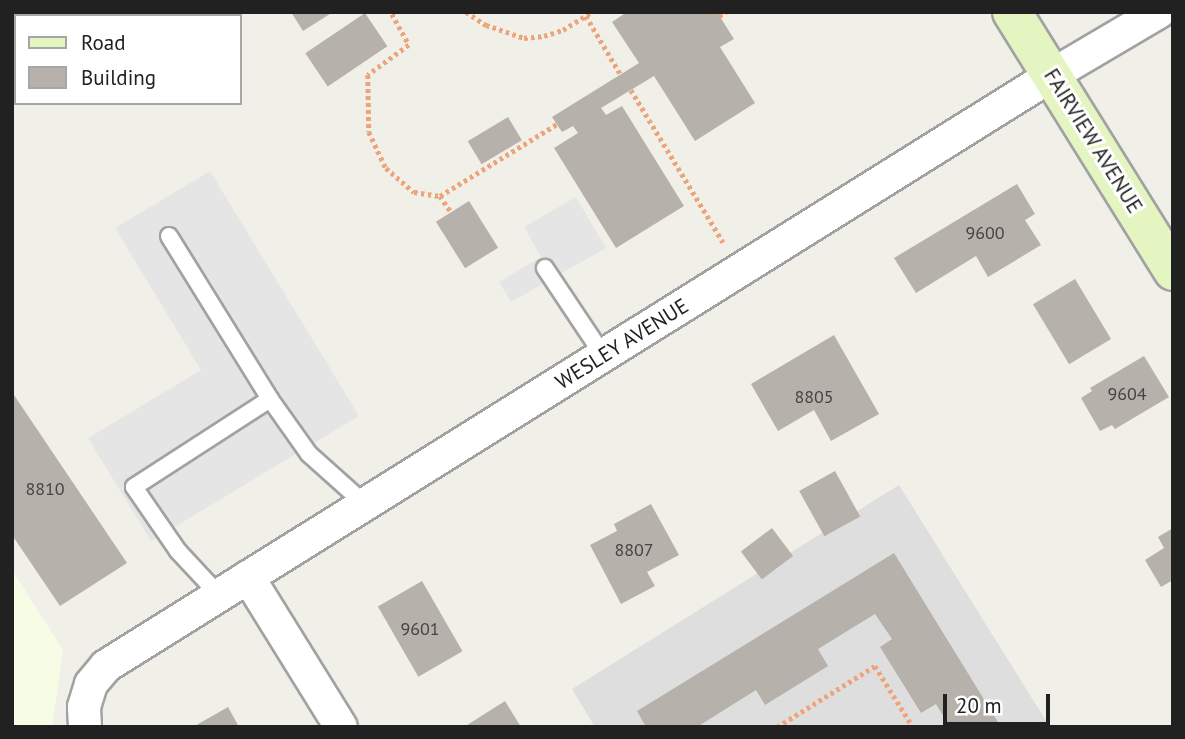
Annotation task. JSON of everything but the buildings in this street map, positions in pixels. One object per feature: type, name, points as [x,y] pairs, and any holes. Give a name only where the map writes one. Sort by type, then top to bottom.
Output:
[{"type":"main road","name":"FAIRVIEW AVENUE","points":[[1012,12],[1173,271]]},
{"type":"street","name":"WESLEY AVENUE","points":[[85,727],[84,707],[91,684],[106,666],[1052,75],[1160,12]]},
{"type":"street","points":[[248,577],[341,727]]},
{"type":"lane","points":[[169,236],[270,400],[309,454],[365,504]]},
{"type":"lane","points":[[545,268],[603,355]]},
{"type":"lane","points":[[219,596],[178,551],[134,487],[270,400]]},
{"type":"path","points":[[395,12],[392,14],[409,45],[368,75],[369,132],[376,153],[396,179],[414,192],[439,197],[451,212]]},
{"type":"path","points":[[466,12],[486,25],[524,38],[544,36],[592,12]]},
{"type":"path","points":[[719,16],[726,12]]},
{"type":"path","points":[[586,16],[621,75]]},
{"type":"path","points":[[631,90],[740,270]]},
{"type":"path","points":[[439,197],[556,124]]},
{"type":"path","points":[[777,727],[874,666],[913,727]]},
{"type":"shaded area","points":[[210,171],[359,416],[151,541],[88,438],[201,370],[115,228]]},
{"type":"shaded area","points":[[576,197],[606,248],[511,302],[499,282],[541,257],[524,227]]},
{"type":"shaded area","points":[[899,485],[1050,727],[595,727],[572,689]]},
{"type":"shaded area","points":[[12,570],[63,650],[52,727],[12,727]]}]
